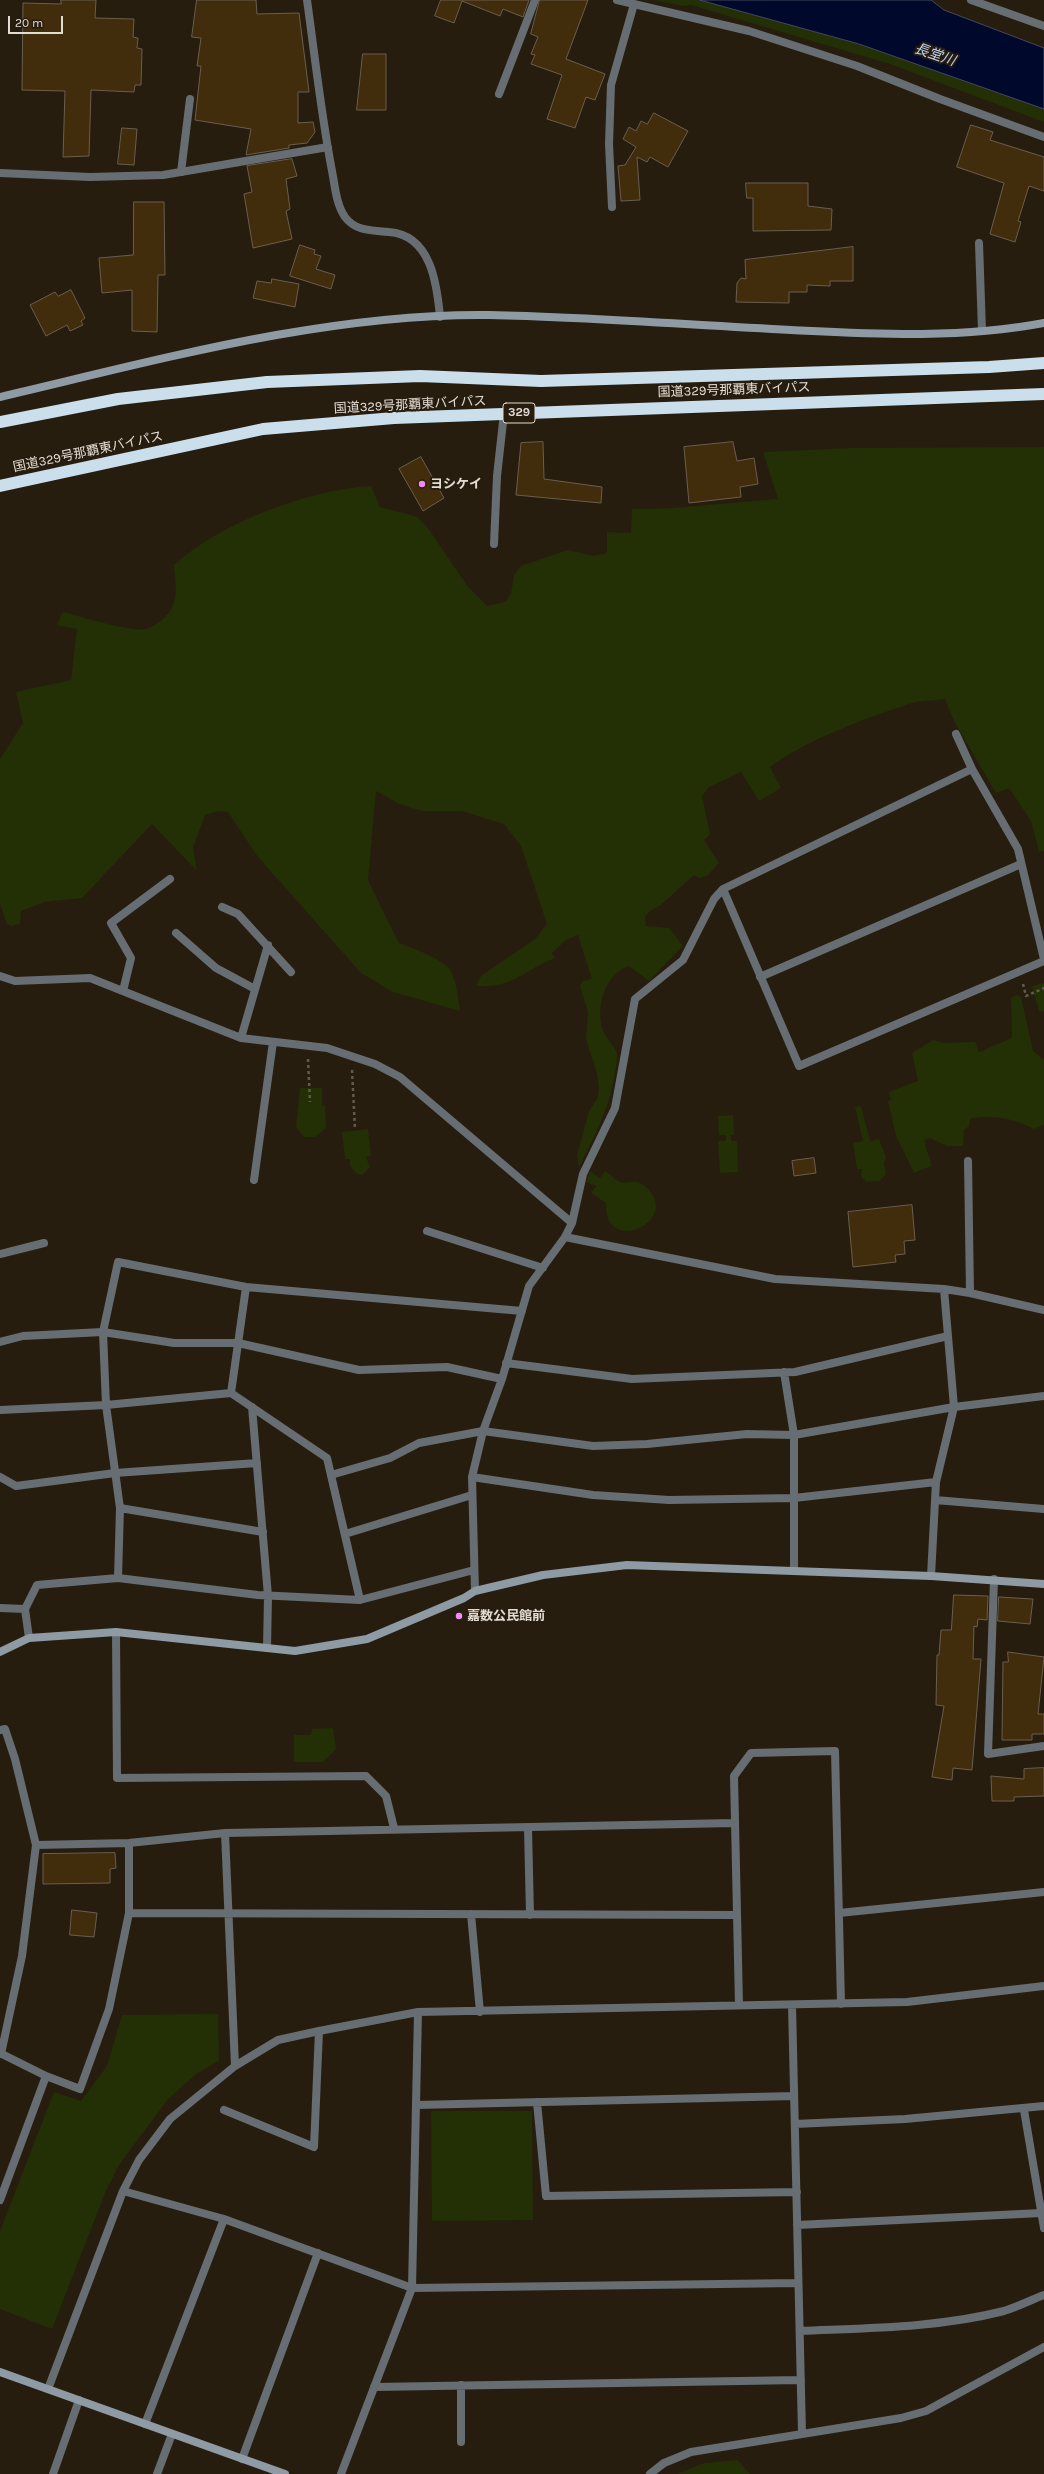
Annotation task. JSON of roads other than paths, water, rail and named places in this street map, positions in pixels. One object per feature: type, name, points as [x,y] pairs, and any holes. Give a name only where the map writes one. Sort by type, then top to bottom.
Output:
[{"type":"highway","name":"国道329号那覇東バイパス","points":[[0,422],[118,399],[267,382],[420,376],[541,381],[631,379],[989,367],[1044,363]]},
{"type":"highway","name":"国道329号那覇東バイパス","points":[[0,486],[264,429],[394,418],[504,413],[1044,394]]},
{"type":"street","points":[[307,0],[328,147],[339,205],[345,218],[357,228],[406,236],[419,246],[430,262],[436,282],[440,317]]},
{"type":"street","points":[[499,94],[535,0]]},
{"type":"street","points":[[617,0],[636,2],[749,31],[857,66],[940,99],[1044,137]]},
{"type":"street","points":[[971,0],[1044,26]]},
{"type":"street","points":[[612,207],[609,144],[611,85],[636,2]]},
{"type":"street","points":[[181,172],[190,99]]},
{"type":"street","points":[[0,173],[90,177],[163,175],[328,147]]},
{"type":"street","points":[[979,243],[982,331]]},
{"type":"street","points":[[0,397],[170,358],[326,327],[440,317],[497,316],[863,334],[982,331],[1044,323]]},
{"type":"street","points":[[494,544],[497,476],[504,413]]},
{"type":"street","points":[[723,889],[798,1066],[1020,972],[1044,960],[1018,849],[972,769],[956,734]]},
{"type":"street","points":[[475,1591],[472,1477],[483,1431],[502,1379],[530,1286],[565,1237],[572,1223],[583,1174],[615,1108],[635,999],[683,960],[714,899],[723,889],[972,769]]},
{"type":"street","points":[[760,977],[1021,864]]},
{"type":"street","points":[[123,991],[131,958],[111,923],[170,879]]},
{"type":"street","points":[[222,907],[238,914],[292,972]]},
{"type":"street","points":[[176,934],[216,968],[255,989]]},
{"type":"street","points":[[241,1038],[268,945]]},
{"type":"street","points":[[0,976],[15,981],[90,978],[241,1038],[327,1048],[376,1064],[400,1077],[572,1223]]},
{"type":"street","points":[[254,1180],[273,1042]]},
{"type":"street","points":[[968,1161],[970,1293]]},
{"type":"street","points":[[427,1230],[543,1268]]},
{"type":"street","points":[[565,1237],[775,1279],[944,1290],[970,1293],[1044,1310]]},
{"type":"street","points":[[0,1254],[44,1243]]},
{"type":"street","points":[[118,1578],[120,1508],[106,1405],[103,1332],[118,1262],[246,1287],[522,1311]]},
{"type":"street","points":[[231,1393],[246,1287]]},
{"type":"street","points":[[931,1576],[936,1482],[954,1407],[944,1290]]},
{"type":"street","points":[[0,1342],[23,1336],[103,1332],[174,1343],[238,1343],[359,1370],[446,1367],[502,1379]]},
{"type":"street","points":[[506,1363],[632,1379],[795,1372],[948,1336]]},
{"type":"street","points":[[784,1372],[794,1435],[794,1571]]},
{"type":"street","points":[[0,1410],[106,1405],[231,1393],[327,1458],[360,1600]]},
{"type":"street","points":[[331,1475],[390,1458],[419,1443],[483,1431],[593,1446],[647,1444],[747,1434],[794,1435],[954,1407],[1044,1396]]},
{"type":"street","points":[[252,1407],[268,1596],[267,1648]]},
{"type":"street","points":[[0,1477],[16,1486],[115,1473],[257,1463]]},
{"type":"street","points":[[472,1477],[593,1496],[669,1500],[794,1498],[936,1482]]},
{"type":"street","points":[[345,1534],[472,1495]]},
{"type":"street","points":[[935,1500],[1044,1509]]},
{"type":"street","points":[[120,1508],[263,1532]]},
{"type":"street","points":[[0,1652],[29,1638],[116,1632],[296,1651],[367,1639],[464,1598],[475,1591],[543,1575],[627,1565],[931,1576],[994,1579],[1044,1584]]},
{"type":"street","points":[[29,1638],[25,1609],[37,1585],[118,1578],[268,1596],[360,1600],[474,1570]]},
{"type":"street","points":[[994,1579],[988,1754],[1044,1746]]},
{"type":"street","points":[[0,1608],[25,1609]]},
{"type":"street","points":[[116,1632],[118,1778],[366,1776],[386,1796],[394,1828]]},
{"type":"street","points":[[0,1730],[5,1729],[15,1759],[36,1845],[22,1956],[1,2054],[46,2076],[80,2089],[109,2009],[129,1913],[129,1843]]},
{"type":"street","points":[[739,2005],[734,1776],[751,1753],[835,1751],[841,2004]]},
{"type":"street","points":[[36,1845],[129,1843],[225,1833],[394,1828],[528,1828],[734,1824]]},
{"type":"street","points":[[528,1828],[530,1915]]},
{"type":"street","points":[[225,1833],[234,2066]]},
{"type":"street","points":[[839,1914],[1044,1892]]},
{"type":"street","points":[[129,1913],[737,1915]]},
{"type":"street","points":[[471,1914],[480,2012]]},
{"type":"street","points":[[48,2389],[123,2191],[139,2160],[170,2119],[234,2066],[278,2040],[418,2012],[480,2012],[907,2002],[1044,1986]]},
{"type":"street","points":[[792,2004],[802,2433]]},
{"type":"street","points":[[340,2474],[412,2288],[418,2012]]},
{"type":"street","points":[[224,2110],[314,2147],[319,2031]]},
{"type":"street","points":[[0,2200],[46,2076]]},
{"type":"street","points":[[416,2105],[794,2096]]},
{"type":"street","points":[[537,2102],[546,2196],[797,2192]]},
{"type":"street","points":[[795,2124],[905,2119],[1024,2110],[1044,2106]]},
{"type":"street","points":[[1024,2110],[1044,2228]]},
{"type":"street","points":[[123,2191],[224,2219],[412,2288],[798,2283]]},
{"type":"street","points":[[797,2225],[1041,2213]]},
{"type":"street","points":[[145,2424],[224,2219]]},
{"type":"street","points":[[242,2458],[318,2253]]},
{"type":"street","points":[[800,2332],[910,2326],[956,2321],[1005,2310],[1044,2296]]},
{"type":"street","points":[[650,2474],[664,2462],[691,2452],[901,2418],[926,2411],[1044,2347]]},
{"type":"street","points":[[0,2372],[242,2458],[266,2471],[285,2474]]},
{"type":"street","points":[[374,2387],[801,2380]]},
{"type":"street","points":[[460,2442],[461,2385]]},
{"type":"street","points":[[53,2474],[79,2400]]},
{"type":"street","points":[[157,2474],[172,2434]]},
{"type":"water","name":"長堂川","points":[[700,0],[931,0],[944,10],[1044,48],[1044,109],[859,44]]},
{"type":"place","name":"ヨシケイ","points":[[422,484]]},
{"type":"place","name":"嘉数公民館前","points":[[459,1616]]}]
